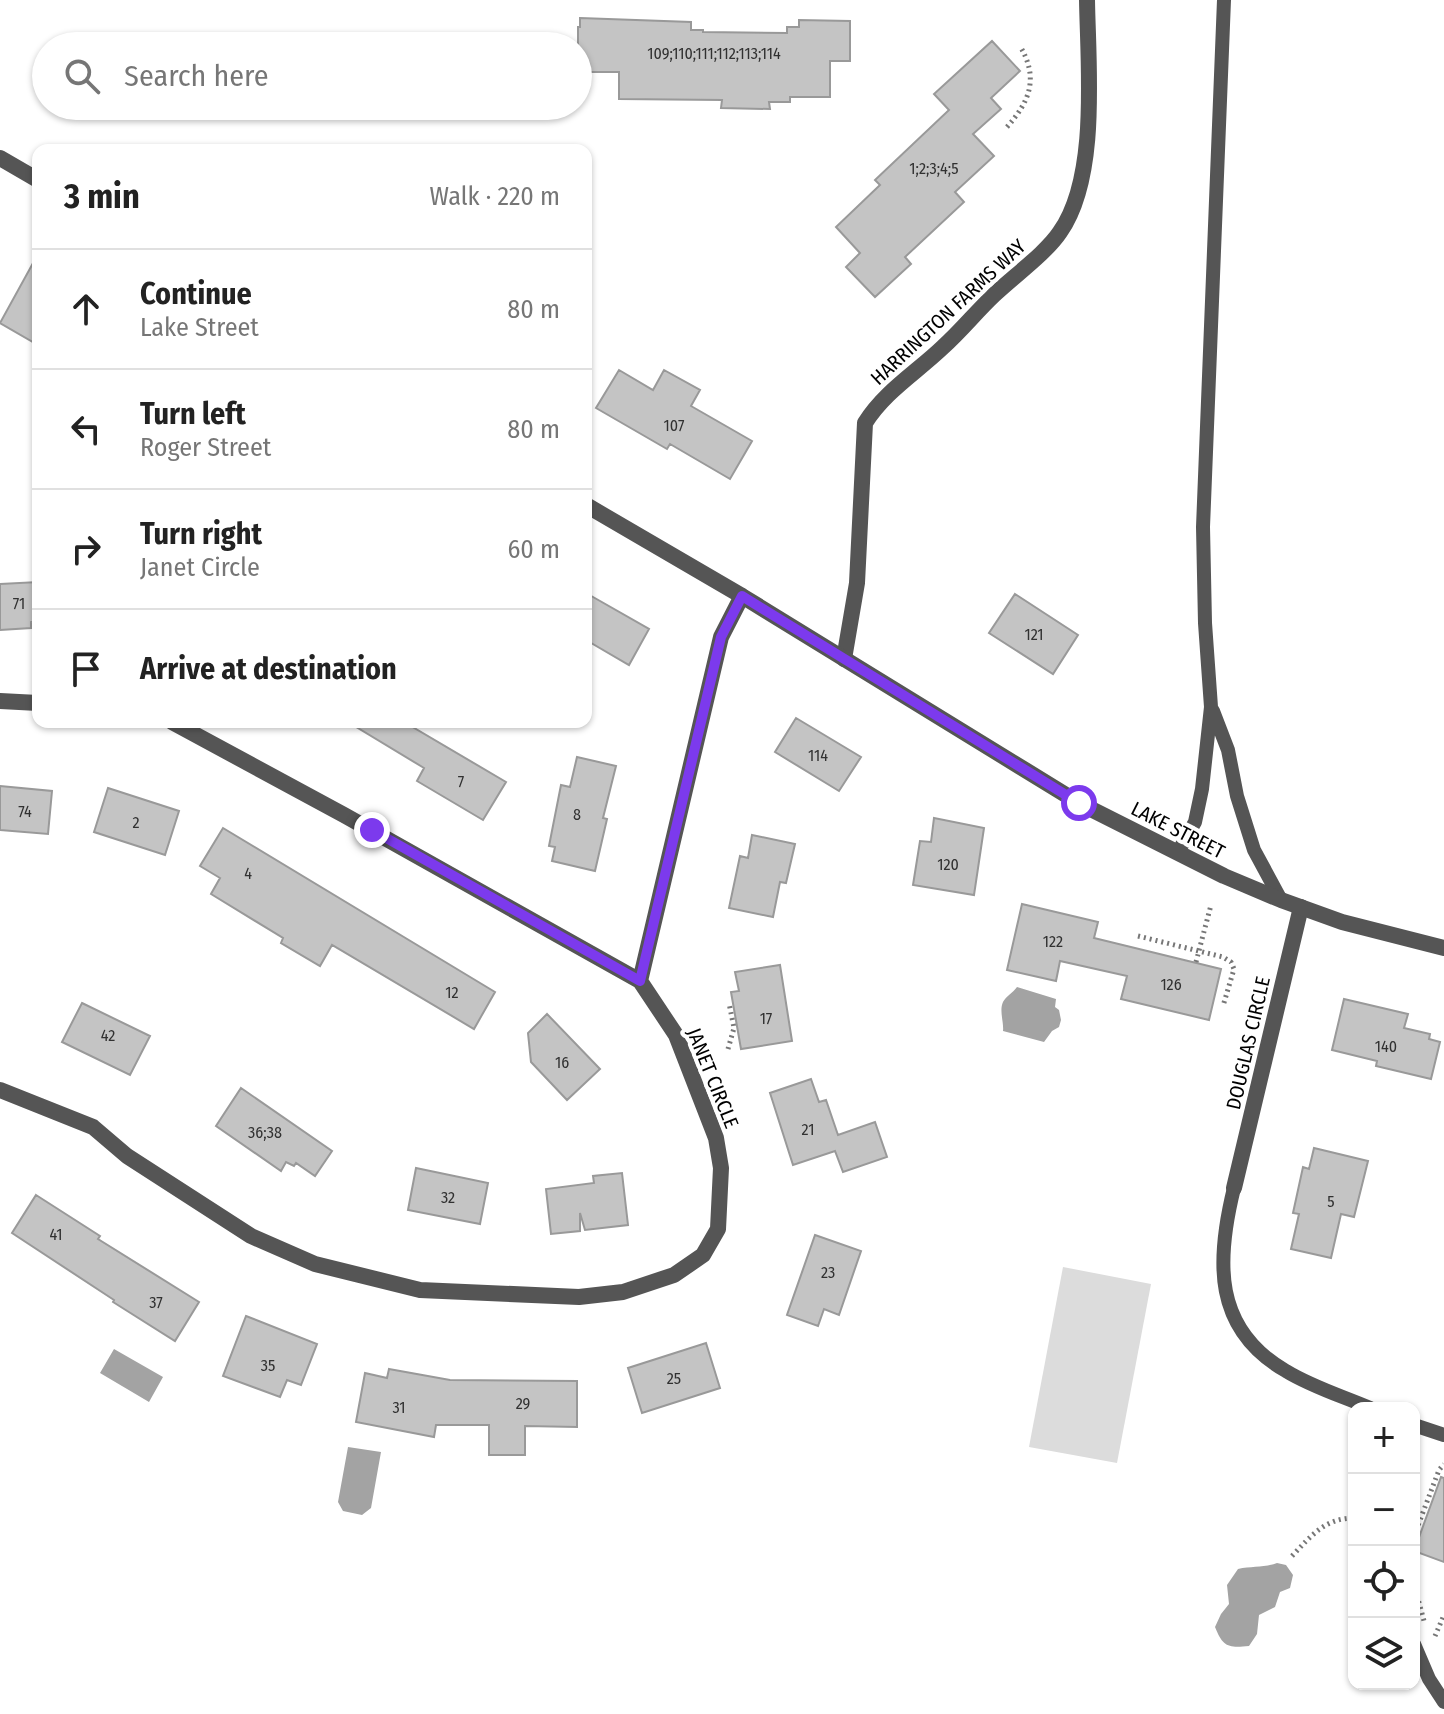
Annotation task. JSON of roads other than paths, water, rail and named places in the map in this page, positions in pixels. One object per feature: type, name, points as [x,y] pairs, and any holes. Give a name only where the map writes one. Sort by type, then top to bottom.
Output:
[{"type":"street","name":"HARRINGTON FARMS WAY","points":[[844,659],[857,583],[865,423],[884,399],[1049,246],[1067,220],[1079,191],[1087,134],[1087,0]]},
{"type":"street","points":[[0,158],[32,177]]},
{"type":"street","name":"LAKE STREET","points":[[592,508],[742,596],[1079,803],[1224,876],[1281,900],[1342,922],[1444,948]]},
{"type":"street","points":[[640,981],[721,637],[742,596]]},
{"type":"street","points":[[0,701],[32,703]]},
{"type":"street","name":"JANET CIRCLE","points":[[0,1090],[93,1127],[127,1156],[251,1236],[315,1264],[420,1290],[579,1297],[623,1292],[674,1275],[703,1255],[718,1229],[721,1168],[716,1138],[676,1035],[640,981],[183,728]]},
{"type":"street","name":"DOUGLAS CIRCLE","points":[[1234,1188],[1301,907]]},
{"type":"lane","points":[[1178,852],[1195,822],[1211,707],[1203,527],[1224,0]]},
{"type":"lane","points":[[1211,707],[1228,750],[1237,796],[1254,850],[1281,900]]},
{"type":"lane","points":[[1234,1188],[1225,1235],[1223,1270],[1229,1303],[1242,1334],[1254,1348],[1284,1370],[1355,1402]]},
{"type":"lane","points":[[1420,1427],[1444,1435]]},
{"type":"lane","points":[[1420,1658],[1444,1702]]}]
